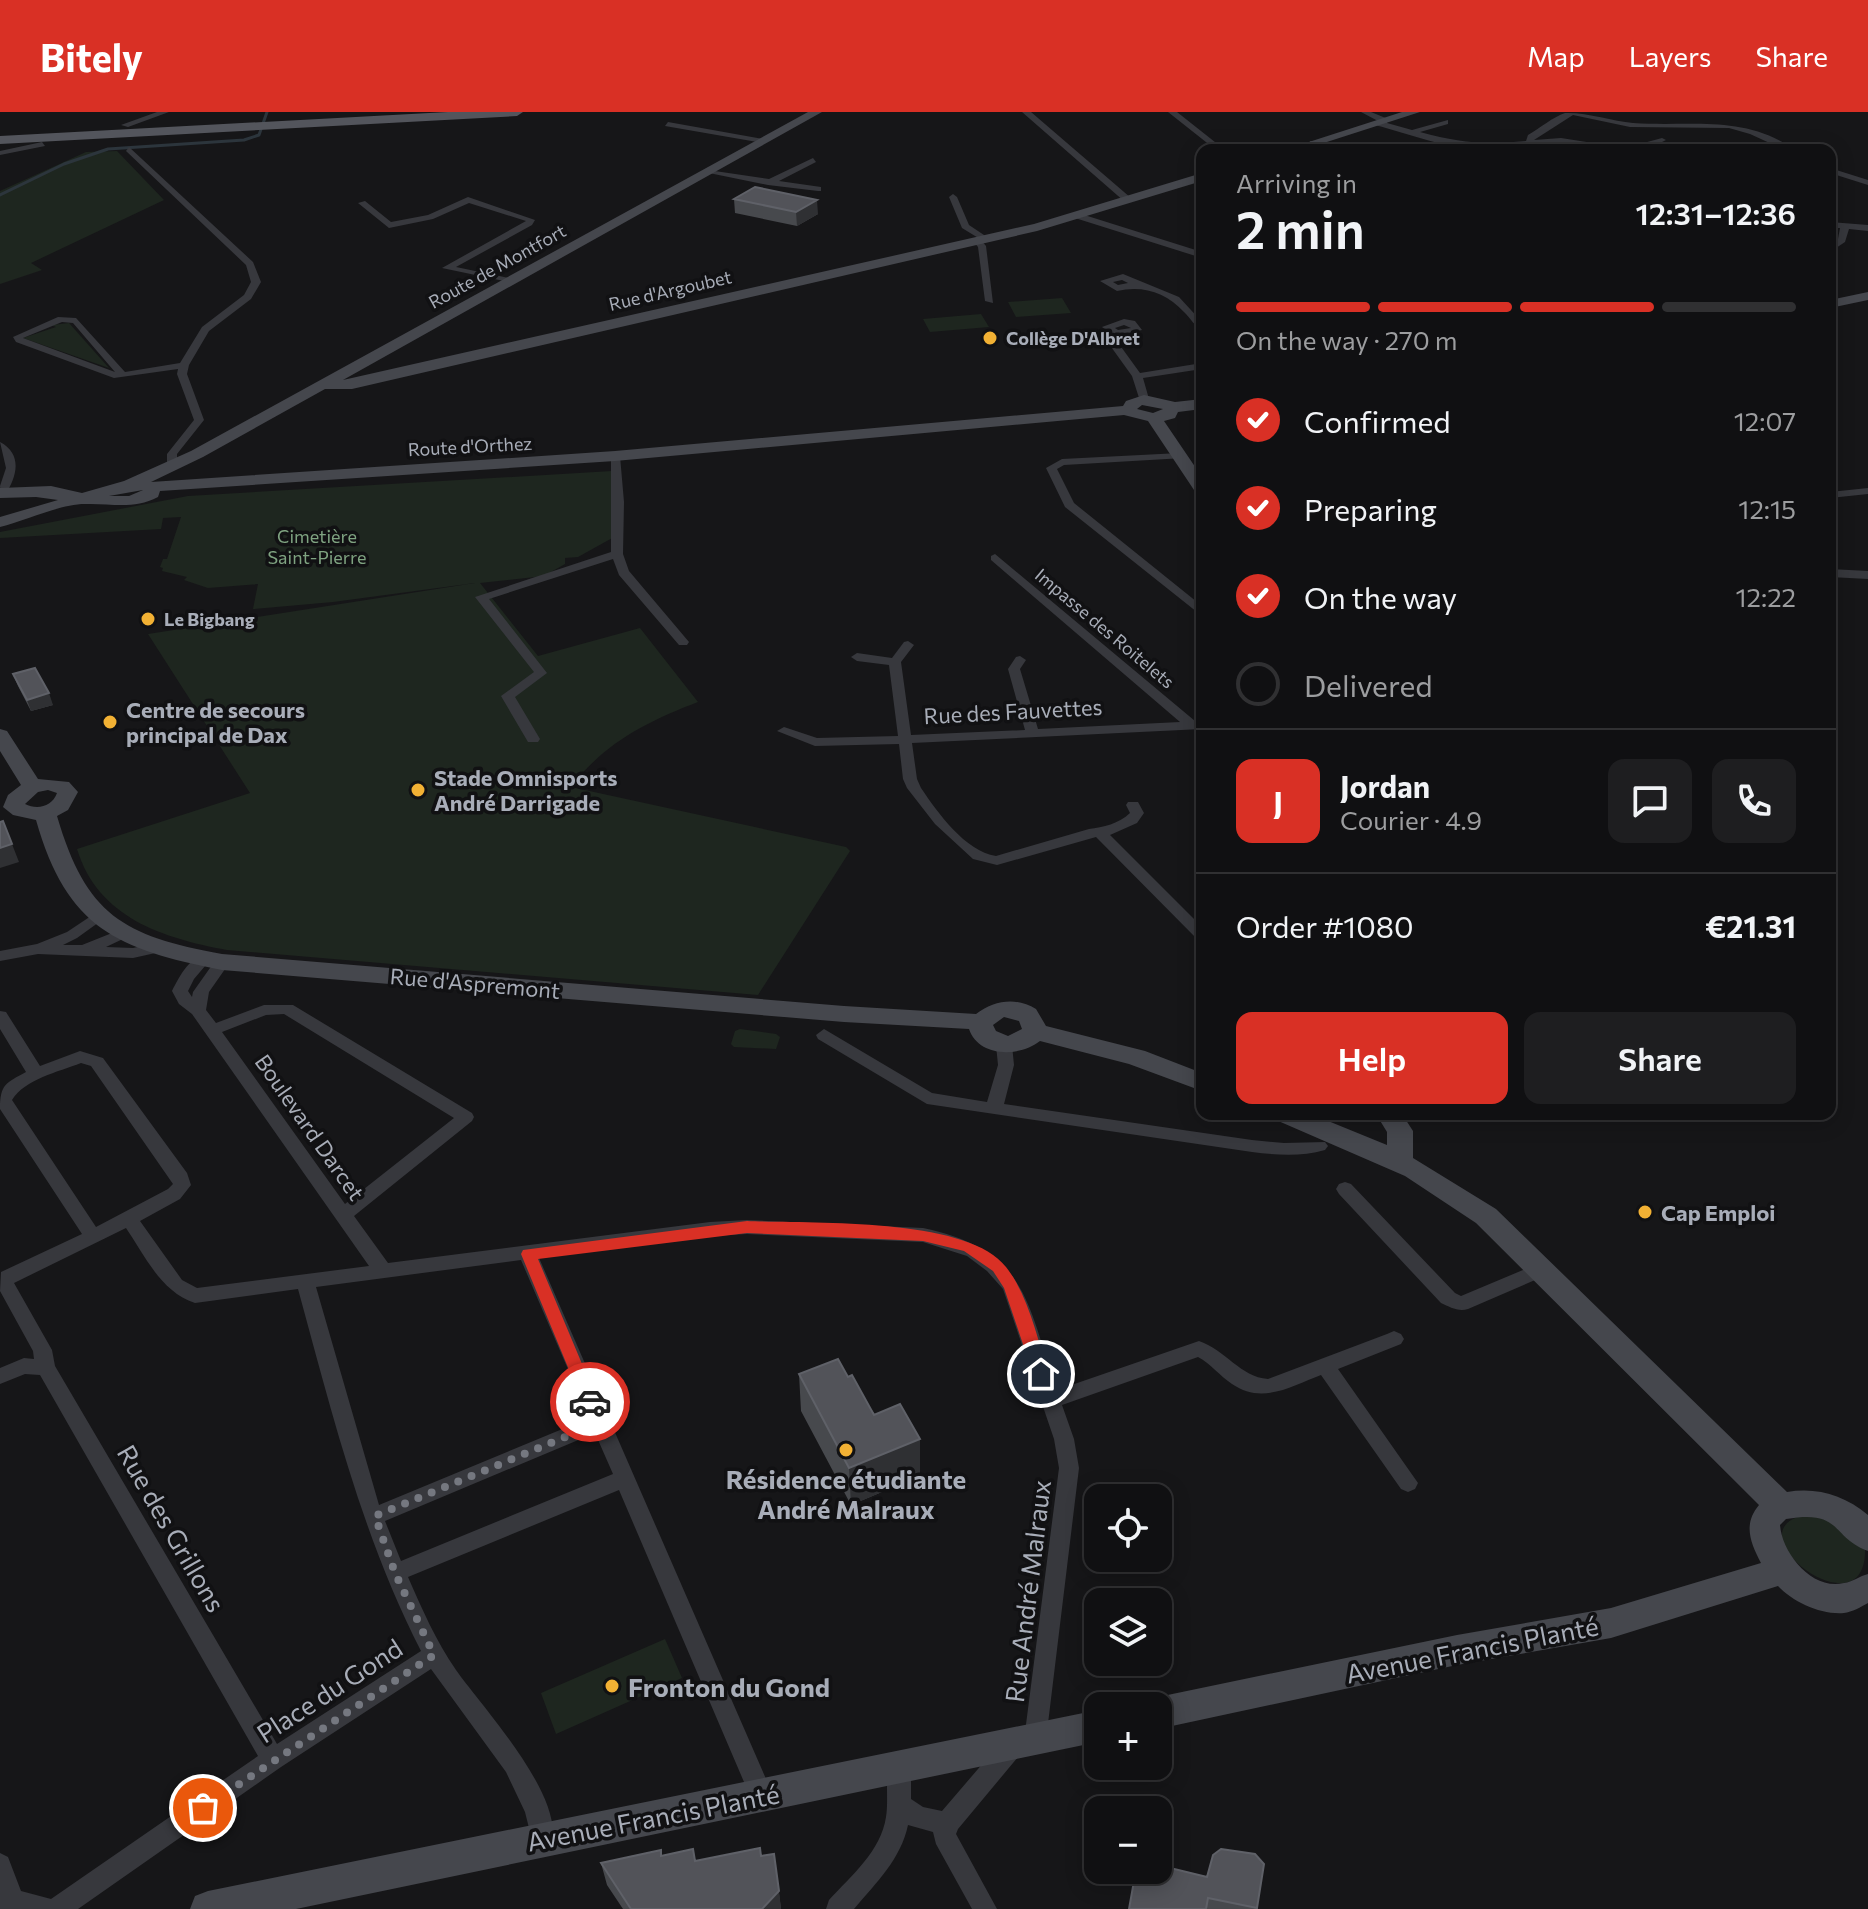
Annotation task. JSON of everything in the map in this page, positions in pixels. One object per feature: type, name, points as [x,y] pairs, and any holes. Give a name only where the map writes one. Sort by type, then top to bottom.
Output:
[{"type":"main road","points":[[0,140],[517,112]]},
{"type":"main road","name":"Route de Montfort","points":[[131,492],[816,112]]},
{"type":"main road","points":[[1323,144],[1414,112]]},
{"type":"main road","name":"Rue d'Argoubet","points":[[322,385],[352,384],[1027,230],[1196,180]]},
{"type":"main road","points":[[1836,303],[1868,296]]},
{"type":"main road","points":[[1172,407],[1169,415],[1154,418],[1139,417],[1129,411],[1131,404],[1144,399],[1162,401],[1172,407],[1196,405]]},
{"type":"main road","name":"Route d'Orthez","points":[[131,492],[231,481],[615,456],[1129,411]]},
{"type":"main road","points":[[1154,418],[1196,480]]},
{"type":"main road","name":"Route de Montfort","points":[[131,492],[172,465],[197,454]]},
{"type":"main road","points":[[38,492],[90,498]]},
{"type":"main road","points":[[38,492],[45,498],[48,509]]},
{"type":"main road","points":[[0,493],[131,492]]},
{"type":"main road","points":[[0,524],[90,498],[131,492]]},
{"type":"main road","points":[[0,524],[131,492]]},
{"type":"main road","points":[[0,735],[32,786]]},
{"type":"main road","points":[[56,784],[68,792],[64,802],[45,813],[25,814],[7,810],[18,794],[32,786],[56,784]]},
{"type":"main road","name":"Rue d'Aspremont","points":[[45,813],[66,871],[78,895],[97,917],[122,934],[155,948],[212,961],[832,1013],[981,1022]]},
{"type":"main road","points":[[1003,1008],[1016,1009],[1028,1014],[1034,1022],[1035,1031],[1018,1045],[1004,1045],[990,1041],[981,1032],[981,1022],[989,1013],[1003,1008]]},
{"type":"main road","points":[[1035,1031],[1136,1057],[1196,1080]]},
{"type":"main road","points":[[1300,1120],[1400,1160],[1447,1187],[1486,1216],[1781,1506]]},
{"type":"main road","points":[[1393,1120],[1400,1131],[1400,1160]]},
{"type":"main road","points":[[1866,1592],[1831,1597],[1796,1583],[1770,1557],[1764,1541],[1770,1515],[1781,1506],[1807,1502],[1822,1504],[1851,1519],[1868,1537]]},
{"type":"main road","name":"Avenue Francis Planté","points":[[1172,1710],[1457,1650],[1611,1623],[1781,1571]]},
{"type":"main road","name":"Avenue Francis Planté","points":[[208,1909],[1084,1729]]},
{"type":"street","points":[[125,125],[165,112]]},
{"type":"street","points":[[1026,112],[1128,200]]},
{"type":"street","points":[[1172,112],[1213,144]]},
{"type":"street","points":[[1365,112],[1409,133],[1455,144]]},
{"type":"street","points":[[1530,141],[1531,137],[1572,112],[1641,126],[1729,126],[1753,132],[1778,144]]},
{"type":"street","points":[[1409,133],[1445,122]]},
{"type":"street","points":[[668,124],[763,141]]},
{"type":"street","points":[[1648,144],[1662,140]]},
{"type":"street","points":[[1521,144],[1530,141],[1593,144]]},
{"type":"street","points":[[0,153],[42,144]]},
{"type":"street","points":[[129,149],[250,264],[256,282],[248,297],[205,329],[184,365],[182,374],[199,420],[172,454],[172,465]]},
{"type":"street","points":[[770,182],[813,160]]},
{"type":"street","points":[[708,172],[818,189]]},
{"type":"street","points":[[1836,172],[1868,183]]},
{"type":"street","points":[[454,194],[531,220],[447,268],[511,281]]},
{"type":"street","points":[[953,197],[965,226],[982,240],[990,301]]},
{"type":"street","points":[[362,203],[389,225],[430,217],[468,200]]},
{"type":"street","points":[[1078,216],[1196,253]]},
{"type":"street","points":[[1836,225],[1868,228]]},
{"type":"street","points":[[1836,244],[1842,240],[1845,226]]},
{"type":"street","points":[[1134,284],[1176,296],[1196,321]]},
{"type":"street","points":[[123,375],[76,321],[61,319],[18,337],[110,375],[123,375],[184,365]]},
{"type":"street","points":[[1116,333],[1114,344],[1137,376],[1144,399]]},
{"type":"street","points":[[1137,376],[1196,367]]},
{"type":"street","points":[[0,445],[10,456],[12,467],[10,478],[0,493]]},
{"type":"street","points":[[615,456],[617,554],[623,572],[683,642]]},
{"type":"street","points":[[1180,456],[1062,462],[1051,468],[1069,505],[1196,607]]},
{"type":"street","points":[[1836,494],[1868,491]]},
{"type":"street","points":[[533,739],[508,696],[541,673],[481,597],[617,554]]},
{"type":"street","name":"Impasse des Roitelets","points":[[995,558],[1196,724]]},
{"type":"street","points":[[1836,573],[1868,575]]},
{"type":"street","points":[[784,731],[815,742],[906,739],[895,662],[908,645]]},
{"type":"street","points":[[857,657],[895,662]]},
{"type":"street","points":[[1020,660],[1014,669],[1032,732]]},
{"type":"street","name":"Rue des Fauvettes","points":[[1133,805],[1137,813],[1132,820],[1101,834],[1094,832],[997,861],[981,858],[969,851],[915,791],[910,779],[906,739],[1196,725]]},
{"type":"street","points":[[1101,834],[1196,929]]},
{"type":"street","points":[[38,949],[72,935],[97,917]]},
{"type":"street","points":[[84,950],[122,934]]},
{"type":"street","points":[[0,956],[38,949],[133,953],[155,948]]},
{"type":"street","name":"Boulevard Darcet","points":[[212,961],[187,977],[180,991],[213,1030],[383,1271]]},
{"type":"street","points":[[213,1030],[264,1010],[287,1009],[466,1117],[343,1215]]},
{"type":"street","points":[[0,1016],[36,1074]]},
{"type":"street","points":[[824,1035],[927,1098],[1284,1149],[1319,1146]]},
{"type":"street","points":[[994,1109],[1006,1065],[1004,1045]]},
{"type":"street","points":[[80,1057],[97,1062],[181,1178],[182,1185],[174,1194],[93,1236],[3,1100],[11,1088],[36,1074],[80,1057]]},
{"type":"street","points":[[1345,1189],[1448,1298],[1461,1304],[1542,1269]]},
{"type":"street","points":[[129,1219],[175,1285],[195,1296],[528,1254],[761,1795]]},
{"type":"street","name":"Rue André Malraux","points":[[528,1254],[747,1227],[923,1235],[969,1247],[998,1267],[1011,1286],[1069,1468],[1024,1742]]},
{"type":"street","name":"Rue des Grillons","points":[[93,1236],[18,1271],[5,1283],[42,1350],[46,1367],[273,1759]]},
{"type":"street","points":[[305,1281],[360,1475],[395,1573],[434,1655],[527,1782],[540,1812],[542,1840]]},
{"type":"street","points":[[1050,1401],[1199,1349],[1210,1353],[1237,1379],[1253,1388],[1269,1387],[1394,1339]]},
{"type":"street","points":[[1325,1365],[1408,1483]]},
{"type":"street","points":[[0,1376],[24,1366],[46,1367]]},
{"type":"street","points":[[375,1516],[599,1423]]},
{"type":"street","points":[[395,1573],[623,1479]]},
{"type":"street","name":"Place du Gond","points":[[57,1909],[273,1759],[434,1655]]},
{"type":"street","points":[[985,1909],[944,1836],[947,1823],[1024,1742]]},
{"type":"street","points":[[838,1909],[889,1850],[898,1830],[901,1806],[899,1768]]},
{"type":"street","points":[[901,1806],[919,1818],[947,1823]]},
{"type":"street","points":[[0,1865],[9,1905],[46,1909]]},
{"type":"green space","points":[[117,151],[164,200],[31,263],[42,270],[0,284],[0,191],[86,152]]},
{"type":"green space","points":[[1062,298],[1071,313],[1016,317],[1008,302]]},
{"type":"green space","points":[[981,314],[989,327],[930,332],[923,319]]},
{"type":"green space","points":[[69,323],[109,368],[23,338],[56,327],[52,325]]},
{"type":"green space","name":"Stade Omnisports André Darrigade","points":[[612,471],[614,537],[578,557],[565,558],[565,564],[544,576],[480,583],[538,656],[640,628],[698,702],[628,735],[598,758],[571,787],[846,847],[850,851],[758,995],[227,950],[157,931],[117,908],[100,892],[87,873],[77,849],[250,793],[148,634],[475,583],[253,609],[258,584],[208,588],[184,580],[187,577],[162,571],[160,567],[163,559],[167,559],[181,517],[163,518],[161,529],[0,538],[0,532],[188,496]]},
{"type":"green space","points":[[735,1031],[776,1034],[780,1037],[776,1049],[734,1047],[731,1044]]},
{"type":"green space","points":[[1818,1513],[1865,1548],[1860,1574],[1844,1583],[1824,1580],[1804,1568],[1788,1552],[1782,1535],[1790,1521]]},
{"type":"green space","name":"Fronton du Gond","points":[[665,1639],[682,1678],[556,1734],[541,1693]]},
{"type":"building","points":[[755,187],[817,200],[796,212],[734,199]]},
{"type":"building","points":[[35,668],[49,693],[27,700],[13,674]]},
{"type":"building","points":[[3,821],[12,844],[0,848],[0,822]]},
{"type":"building","points":[[838,1359],[848,1377],[852,1375],[874,1415],[900,1404],[920,1439],[849,1468],[799,1374]]},
{"type":"building","points":[[760,1848],[761,1856],[774,1854],[779,1891],[762,1909],[631,1909],[601,1863],[661,1850],[661,1856],[693,1849],[695,1861]]},
{"type":"building","points":[[1221,1849],[1255,1854],[1264,1864],[1257,1908],[1208,1898],[1206,1909],[1129,1909],[1133,1884],[1172,1884],[1172,1868],[1207,1877],[1213,1855]]},
{"type":"waterway","points":[[0,195],[64,164],[108,149],[244,140],[259,135],[267,112]]},
{"type":"way so far","points":[[203,1808],[434,1655],[395,1573],[375,1516],[599,1423],[590,1402]]},
{"type":"place","name":"Collège D'Albret","points":[[990,338]]},
{"type":"place","name":"Le Bigbang","points":[[148,619]]},
{"type":"place","name":"Centre de secours principal de Dax","points":[[110,722]]},
{"type":"place","name":"Stade Omnisports André Darrigade","points":[[418,790]]},
{"type":"place","name":"Cap Emploi","points":[[1645,1212]]},
{"type":"place","name":"Résidence étudiante André Malraux","points":[[846,1450]]},
{"type":"place","name":"Fronton du Gond","points":[[612,1686]]},
{"type":"route","points":[[590,1402],[528,1254],[710,1229],[747,1227],[923,1235],[969,1247],[998,1267],[1011,1286],[1041,1374]]},
{"type":"park label","name":"Cimetière Saint-Pierre","points":[[317,546]]}]
